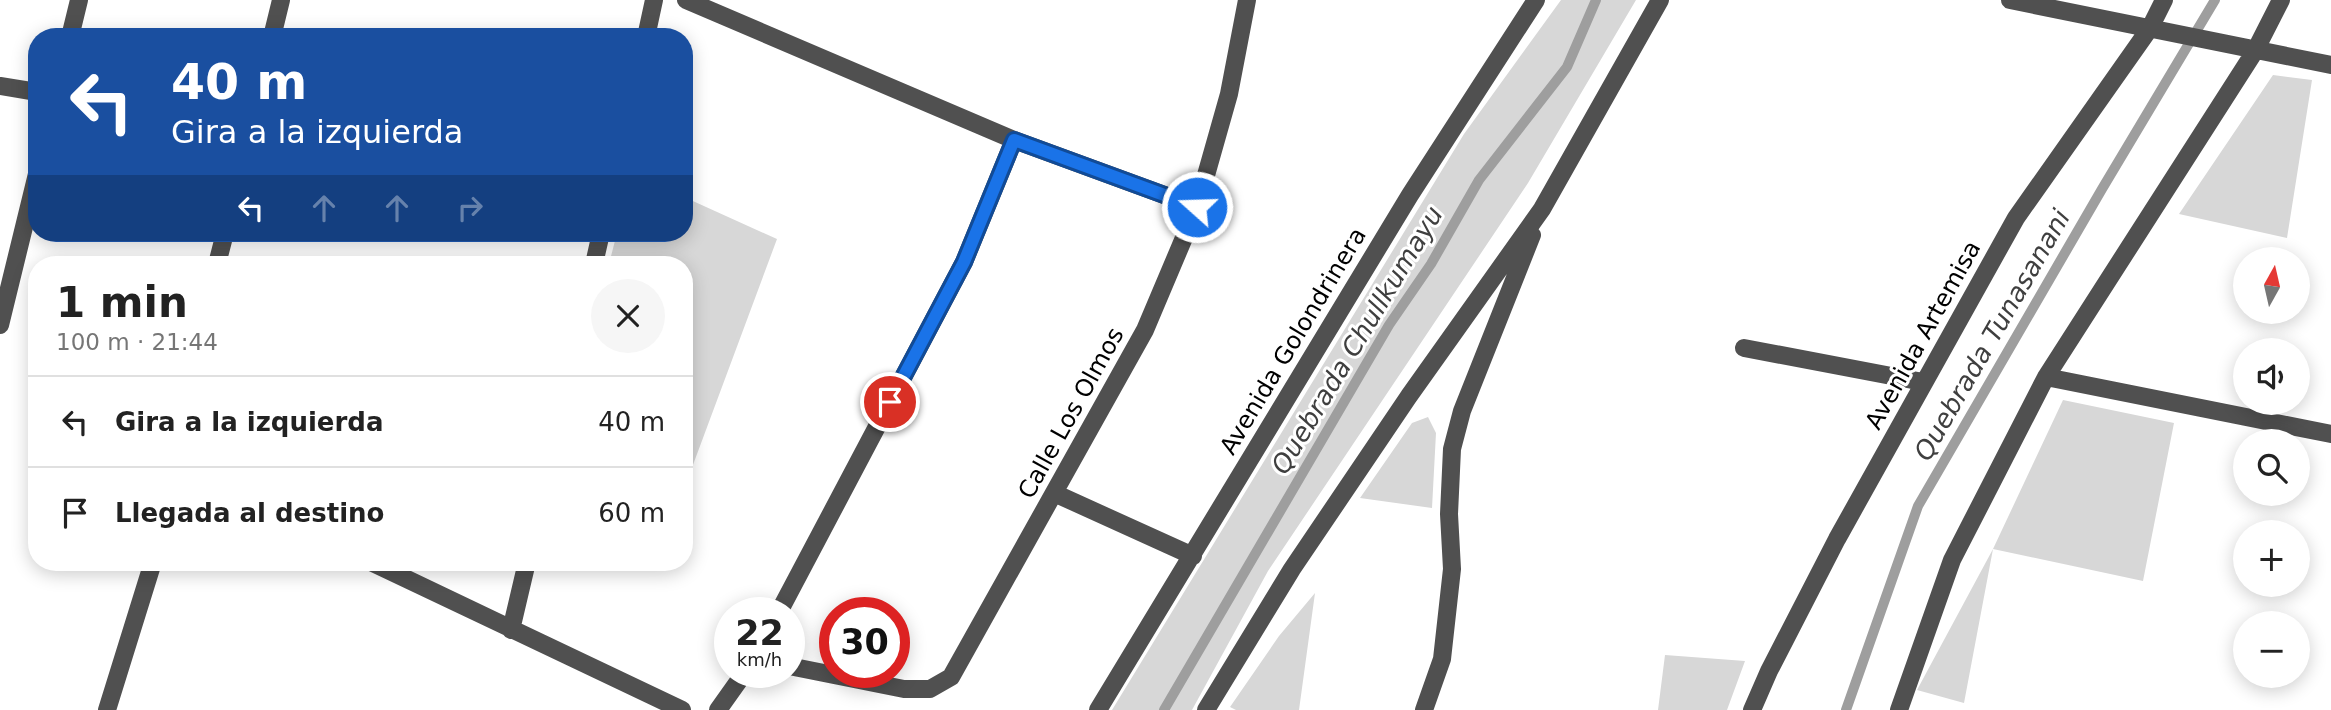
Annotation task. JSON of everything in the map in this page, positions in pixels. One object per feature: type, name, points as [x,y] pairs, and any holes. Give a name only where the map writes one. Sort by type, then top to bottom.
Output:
[{"type":"street","points":[[72,28],[79,0]]},
{"type":"street","points":[[274,28],[281,0]]},
{"type":"street","points":[[648,28],[654,0]]},
{"type":"street","points":[[686,0],[1014,140],[1197,207]]},
{"type":"street","name":"Calle Los Olmos","points":[[805,669],[904,689],[930,689],[951,677],[1145,330],[1197,207],[1229,94],[1247,0]]},
{"type":"street","name":"Avenida Golondrinera","points":[[1098,710],[1410,195],[1536,0]]},
{"type":"street","points":[[1206,710],[1292,569],[1409,396],[1542,209],[1660,0]]},
{"type":"street","points":[[2010,0],[2331,65]]},
{"type":"street","name":"Avenida Artemisa","points":[[1752,710],[1769,671],[1831,551],[2016,218],[2150,28],[2164,0]]},
{"type":"street","points":[[1903,709],[1952,560],[2046,377],[2255,51],[2281,0]]},
{"type":"street","points":[[0,86],[28,91]]},
{"type":"street","points":[[787,597],[964,262],[1014,140]]},
{"type":"street","points":[[1423,710],[1442,659],[1445,633],[1452,569],[1449,514],[1452,449],[1462,411],[1542,209]]},
{"type":"street","points":[[0,325],[28,211]]},
{"type":"street","points":[[1745,348],[1923,382]]},
{"type":"street","points":[[2046,377],[2331,434]]},
{"type":"street","points":[[1054,494],[1193,556]]},
{"type":"street","points":[[107,710],[150,571]]},
{"type":"street","points":[[390,571],[682,710]]},
{"type":"street","points":[[511,630],[525,571]]},
{"type":"street","points":[[718,710],[734,688]]},
{"type":"shaded area","points":[[1561,0],[1636,0],[1528,183],[1268,571],[1192,710],[1112,710],[1464,134]]},
{"type":"shaded area","points":[[2273,75],[2312,80],[2287,238],[2179,214]]},
{"type":"shaded area","points":[[693,201],[777,239],[693,465],[693,256],[611,256],[615,242],[693,242]]},
{"type":"shaded area","points":[[2063,400],[2174,423],[2143,581],[1993,549]]},
{"type":"shaded area","points":[[1428,417],[1436,433],[1432,508],[1360,498],[1412,423]]},
{"type":"shaded area","points":[[1993,549],[1964,703],[1917,690]]},
{"type":"shaded area","points":[[1315,593],[1299,710],[1236,710],[1230,707],[1279,636]]},
{"type":"shaded area","points":[[1665,655],[1745,661],[1727,710],[1658,710]]},
{"type":"waterway","name":"Quebrada Chullkumayu","points":[[1164,710],[1389,325],[1431,264],[1479,180],[1567,67],[1596,0]]},
{"type":"waterway","name":"Quebrada Tunasanani","points":[[1846,710],[1918,506],[2215,0]]},
{"type":"route","points":[[890,402],[964,262],[1014,140],[1197,207]]}]
